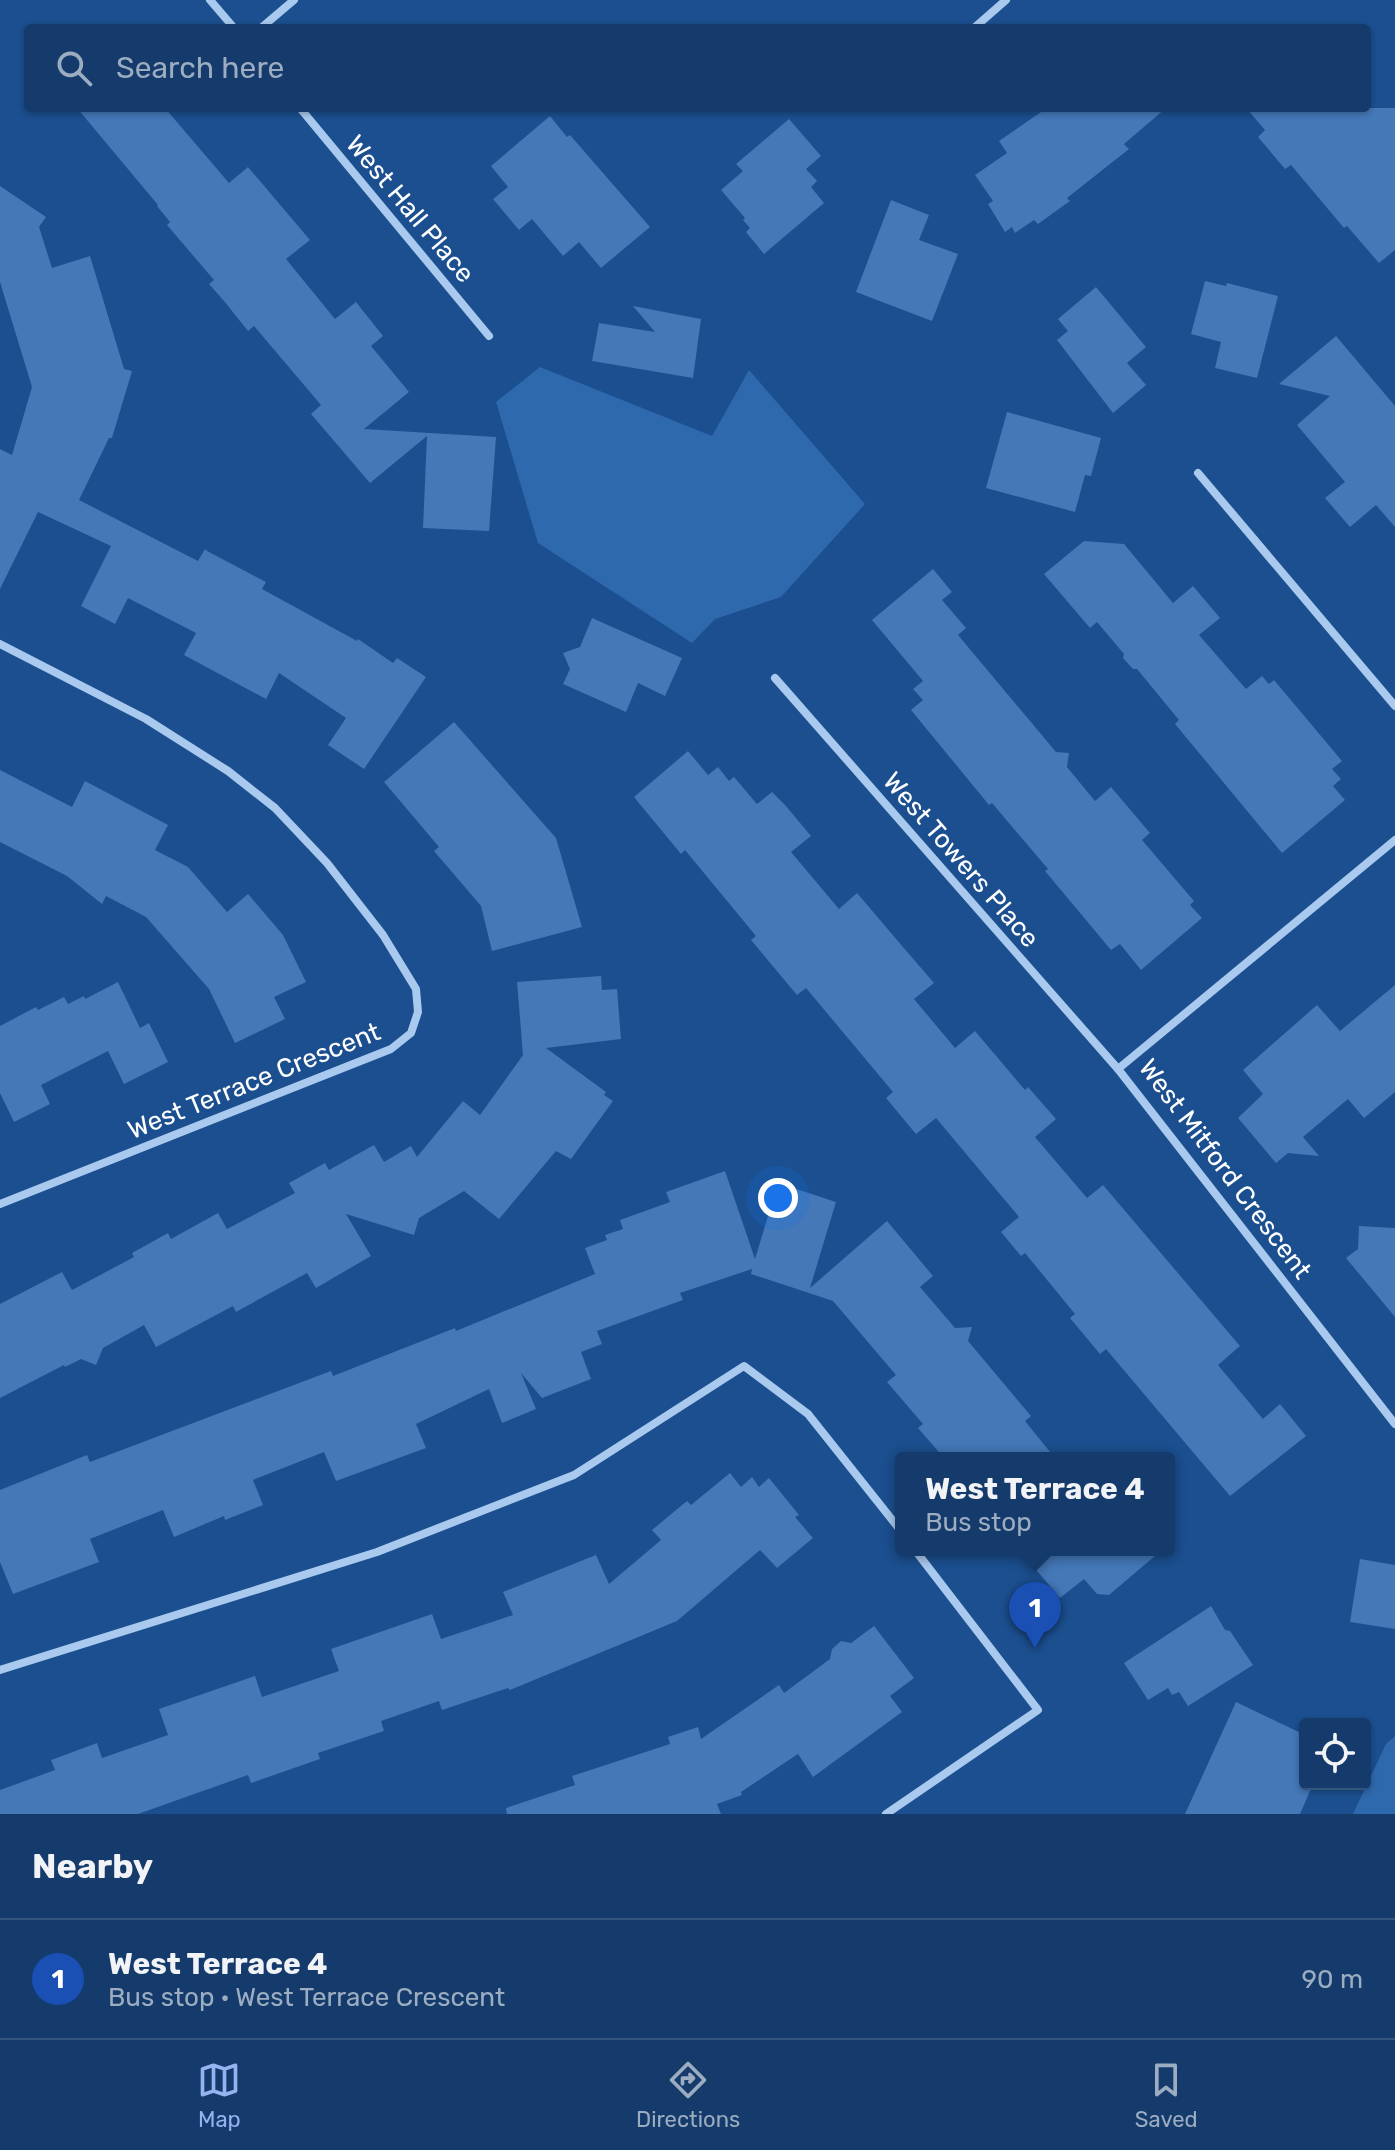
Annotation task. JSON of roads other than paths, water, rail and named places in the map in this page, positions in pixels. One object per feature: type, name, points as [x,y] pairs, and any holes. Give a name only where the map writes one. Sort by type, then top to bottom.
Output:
[{"type":"street","points":[[210,0],[231,24]]},
{"type":"street","points":[[266,24],[294,0]]},
{"type":"street","points":[[979,24],[1006,0]]},
{"type":"street","name":"West Hall Place","points":[[303,112],[489,336]]},
{"type":"street","points":[[1198,473],[1395,706]]},
{"type":"street","name":"West Terrace Crescent","points":[[0,644],[146,719],[228,771],[275,808],[327,863],[383,935],[416,989],[418,1012],[411,1033],[391,1049],[0,1204]]},
{"type":"street","name":"West Towers Place","points":[[775,678],[1118,1069]]},
{"type":"street","name":"West Mitford Crescent","points":[[1395,840],[1118,1069],[1395,1424]]},
{"type":"street","points":[[0,1670],[377,1552],[574,1475],[744,1366],[808,1414],[895,1523]]},
{"type":"street","points":[[886,1814],[1038,1710],[920,1556]]},
{"type":"place","name":"West Terrace 4","points":[[1035,1648]]}]
